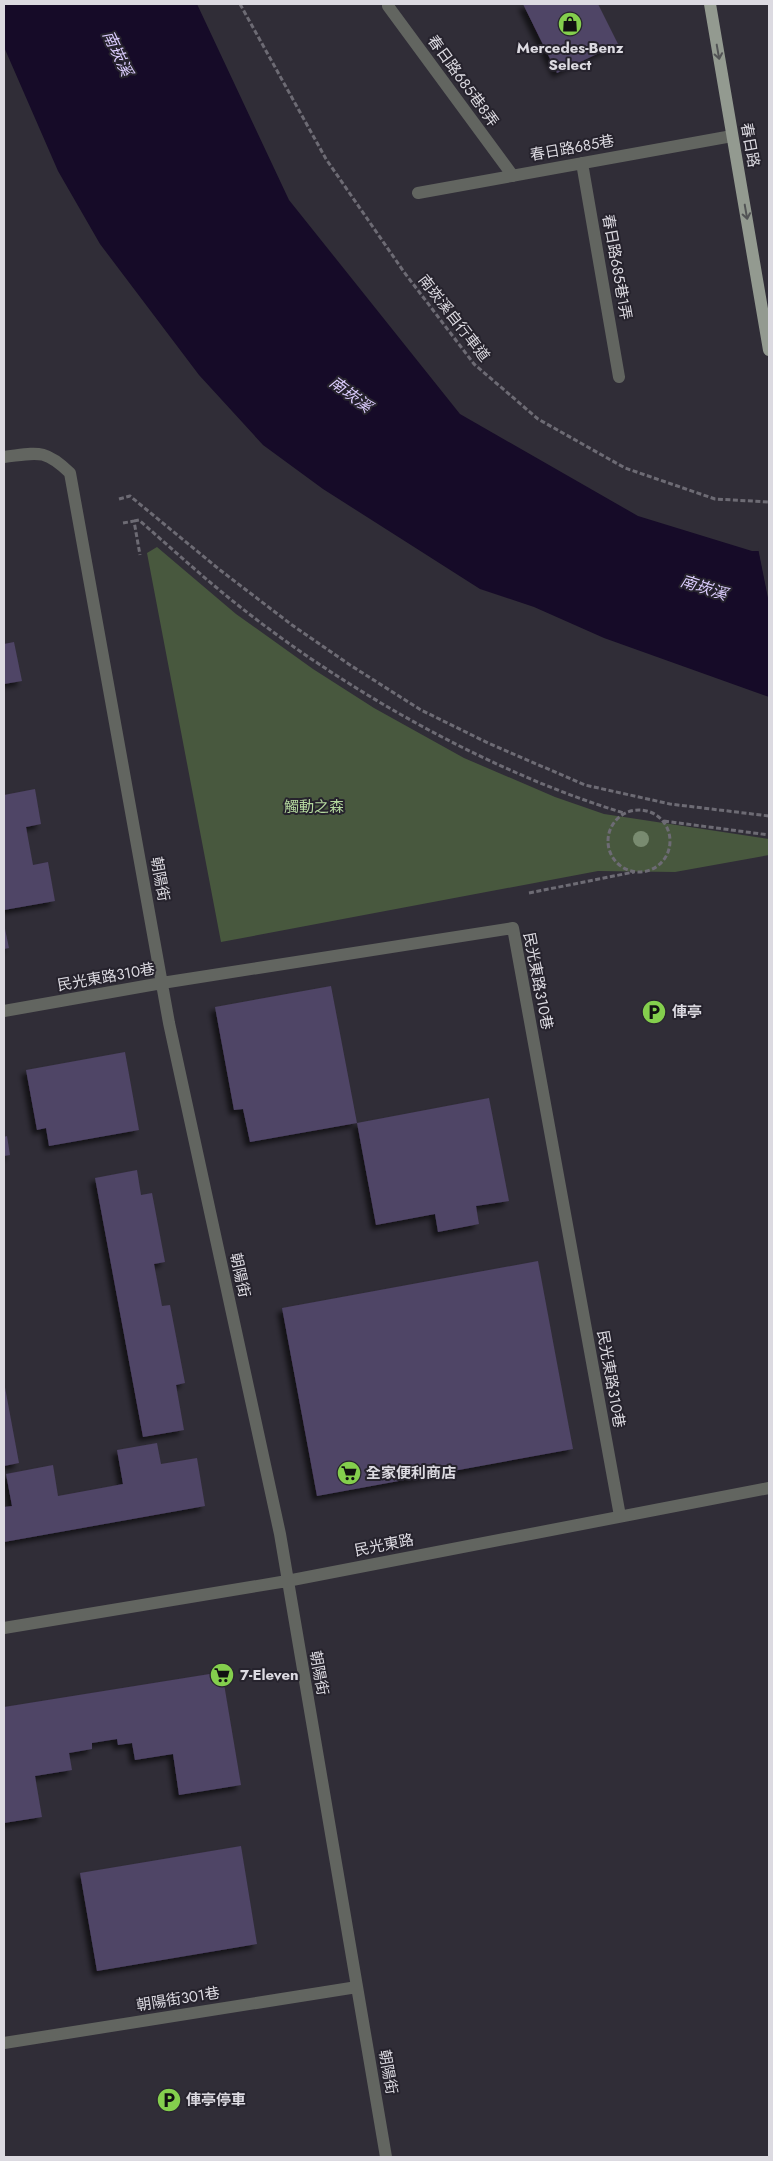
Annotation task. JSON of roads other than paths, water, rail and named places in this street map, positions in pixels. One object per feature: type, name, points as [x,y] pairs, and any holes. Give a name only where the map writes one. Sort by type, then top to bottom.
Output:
[{"type":"main road","name":"春日路","points":[[710,4],[769,350]]},
{"type":"street","name":"春日路685巷8弄","points":[[388,6],[513,176]]},
{"type":"street","name":"春日路685巷","points":[[418,193],[732,136]]},
{"type":"street","name":"春日路685巷1弄","points":[[582,163],[619,377]]},
{"type":"street","name":"朝陽街","points":[[4,457],[38,452],[55,458],[70,473],[162,983],[280,1534],[386,2157]]},
{"type":"street","name":"民光東路310巷","points":[[4,1011],[162,983],[513,928],[620,1516]]},
{"type":"street","name":"民光東路","points":[[4,1628],[287,1581],[769,1488]]},
{"type":"street","name":"朝陽街301巷","points":[[4,2043],[357,1987]]},
{"type":"water","name":"南崁溪","points":[[4,4],[197,4],[289,200],[460,414],[638,516],[752,551],[769,551],[769,697],[604,638],[534,607],[480,589],[323,489],[263,445],[199,375],[100,244],[58,171],[4,47]]},
{"type":"place","name":"Mercedes-Benz Select","points":[[570,24]]},
{"type":"place","name":"俥亭","points":[[654,1012]]},
{"type":"place","name":"全家便利商店","points":[[349,1473]]},
{"type":"place","name":"7-Eleven","points":[[222,1675]]},
{"type":"place","name":"俥亭停車","points":[[169,2100]]},
{"type":"park label","name":"觸動之森","points":[[314,807]]}]
